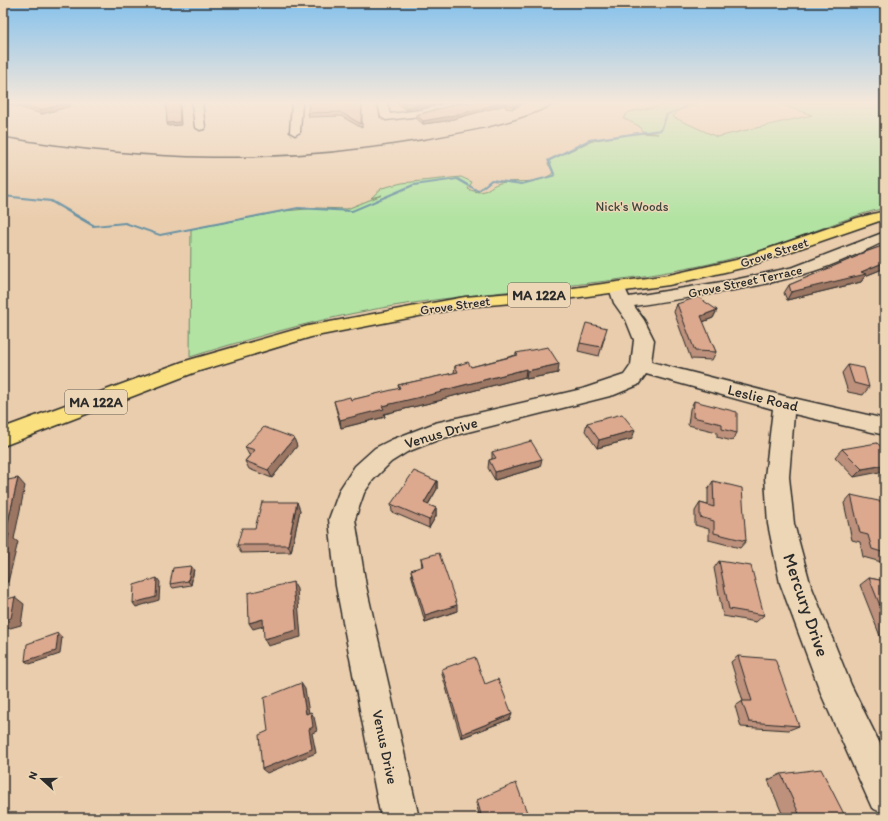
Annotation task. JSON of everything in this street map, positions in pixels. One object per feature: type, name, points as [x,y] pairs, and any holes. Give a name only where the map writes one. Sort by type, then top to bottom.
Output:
[{"type":"main road","name":"Grove Street","points":[[3,437],[189,367],[278,340],[339,325],[465,302],[620,295],[669,280],[740,264],[862,221],[885,215]]},
{"type":"street","name":"Grove Street Terrace","points":[[620,295],[736,285],[801,270],[846,254],[885,236]]},
{"type":"street","points":[[620,295],[635,320],[644,340],[641,366]]},
{"type":"street","name":"Leslie Road","points":[[641,366],[784,404],[885,427]]},
{"type":"street","name":"Venus Drive","points":[[400,818],[351,586],[342,519],[353,489],[364,473],[383,455],[399,446],[435,432],[607,390],[631,380],[641,366]]},
{"type":"street","name":"Mercury Drive","points":[[784,404],[777,477],[781,524],[795,583],[839,696],[885,794]]},
{"type":"green space","name":"Nick's Woods","points":[[885,141],[885,208],[850,218],[765,249],[708,264],[611,281],[440,299],[378,309],[297,326],[190,357],[191,229],[284,211],[317,208],[347,209],[382,195],[371,198],[382,188],[402,183],[461,177],[472,182],[468,189],[479,192],[500,183],[539,180],[552,174],[553,171],[548,164],[550,160],[589,142]]},
{"type":"building","points":[[885,245],[885,262],[861,272],[866,274],[791,292],[789,285],[858,256],[857,255]]},
{"type":"building","points":[[698,297],[717,310],[701,316],[716,352],[695,351],[677,304]]},
{"type":"building","points":[[586,323],[607,328],[601,347],[580,343]]},
{"type":"building","points":[[548,347],[559,364],[527,371],[526,369],[441,391],[442,392],[382,406],[384,409],[340,420],[334,401],[350,397],[351,400],[400,388],[398,385],[458,372],[455,366],[468,362],[471,367],[518,355],[516,353]]},
{"type":"building","points":[[848,365],[864,368],[869,387],[854,383]]},
{"type":"building","points":[[694,401],[737,412],[737,433],[722,429],[722,424],[693,417]]},
{"type":"building","points":[[622,414],[635,430],[599,440],[587,423]]},
{"type":"building","points":[[264,427],[294,438],[268,470],[245,461],[255,450],[245,447]]},
{"type":"building","points":[[531,441],[542,459],[495,472],[489,460],[496,458],[492,452]]},
{"type":"building","points":[[877,443],[885,450],[885,465],[862,469],[842,449]]},
{"type":"building","points":[[414,471],[437,481],[424,503],[436,508],[429,520],[391,504]]},
{"type":"building","points":[[18,478],[5,535],[9,534],[3,557],[3,481]]},
{"type":"building","points":[[713,481],[742,488],[746,541],[714,533],[714,521],[700,517],[700,503],[714,507]]},
{"type":"building","points":[[851,495],[883,502],[885,509],[885,553],[872,549],[868,535],[860,533]]},
{"type":"building","points":[[262,502],[297,502],[288,545],[237,545],[242,528],[255,528]]},
{"type":"building","points":[[439,553],[457,605],[425,615],[411,570],[423,566],[421,558]]},
{"type":"building","points":[[719,561],[751,566],[764,615],[729,609]]},
{"type":"building","points":[[191,566],[188,581],[170,584],[173,568]]},
{"type":"building","points":[[157,578],[156,597],[133,603],[134,585]]},
{"type":"building","points":[[869,578],[885,581],[885,618]]},
{"type":"building","points":[[293,582],[297,630],[264,639],[263,619],[249,623],[248,593]]},
{"type":"building","points":[[15,597],[11,618],[3,621],[3,600]]},
{"type":"building","points":[[58,633],[56,651],[25,661],[27,644]]},
{"type":"building","points":[[738,656],[775,659],[799,726],[749,722],[742,701],[752,701]]},
{"type":"building","points":[[475,657],[485,684],[498,679],[512,714],[462,734],[442,669]]},
{"type":"building","points":[[301,683],[306,714],[311,712],[313,727],[309,729],[312,749],[262,769],[259,735],[268,731],[264,698]]},
{"type":"building","points":[[821,769],[846,818],[801,818],[781,774]]},
{"type":"building","points":[[516,783],[529,818],[482,818],[477,800]]},
{"type":"building","points":[[323,814],[323,818],[314,818]]},
{"type":"waterway","points":[[3,196],[51,201],[94,226],[125,223],[160,235],[298,208],[352,211],[413,185],[458,179],[478,191],[491,180],[522,184],[555,175],[548,161],[587,141]]},
{"type":"railway","points":[[32,141],[109,152],[161,156],[212,157],[263,157],[315,154],[412,141]]}]
